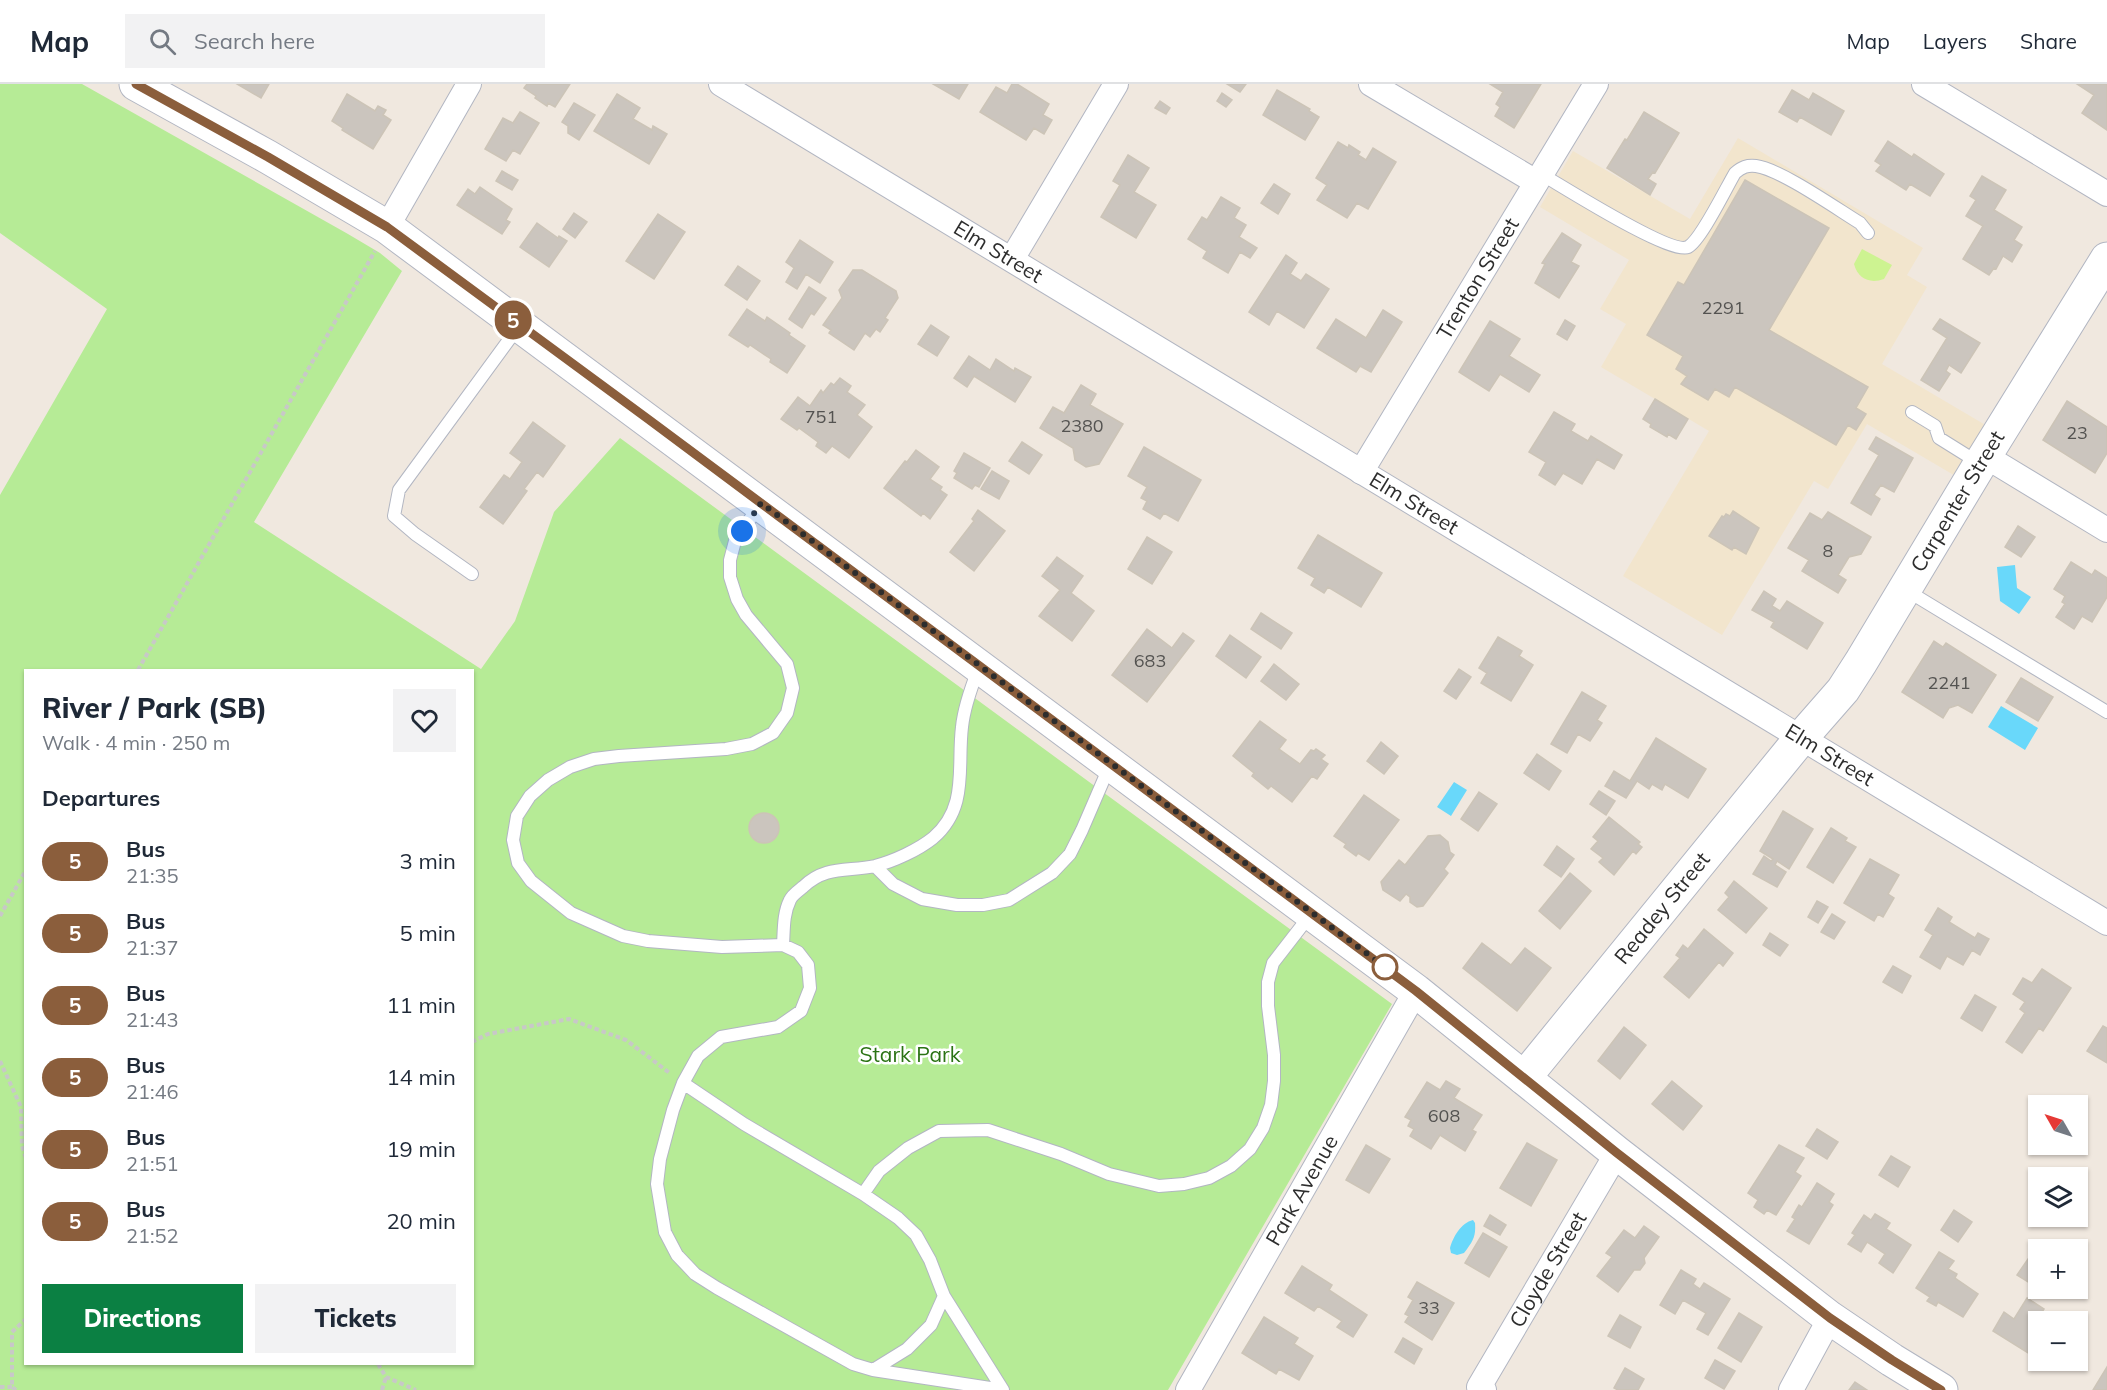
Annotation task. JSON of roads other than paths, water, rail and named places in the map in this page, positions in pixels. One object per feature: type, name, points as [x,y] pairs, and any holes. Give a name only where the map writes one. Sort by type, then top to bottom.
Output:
[{"type":"street","points":[[136,84],[268,157],[383,236],[520,325],[1416,991],[1617,1153],[1830,1318],[1941,1390]]},
{"type":"street","points":[[383,236],[469,84]]},
{"type":"street","name":"Elm Street","points":[[722,84],[2107,923]]},
{"type":"street","points":[[1012,259],[1116,84]]},
{"type":"street","points":[[1371,84],[1538,178]]},
{"type":"street","name":"Trenton Street","points":[[1361,472],[1596,84]]},
{"type":"street","points":[[1924,84],[2107,194]]},
{"type":"street","name":"Carpenter Street","points":[[1802,738],[1843,690],[2107,259]]},
{"type":"street","points":[[1983,460],[2107,530]]},
{"type":"street","name":"Readey Street","points":[[1524,1078],[1802,738]]},
{"type":"street","name":"Park Avenue","points":[[1188,1390],[1416,991]]},
{"type":"street","name":"Cloyde Street","points":[[1482,1389],[1617,1153]]},
{"type":"street","points":[[1791,1390],[1830,1318]]},
{"type":"lane","points":[[1538,178],[1677,248],[1688,246],[1698,236],[1735,173],[1744,166],[1758,166],[1776,173],[1860,223],[1868,233]]},
{"type":"lane","points":[[472,574],[415,534],[394,516],[397,499],[399,490],[520,325]]},
{"type":"lane","points":[[1912,412],[1935,426],[1939,438],[1983,460]]},
{"type":"lane","points":[[761,503],[735,542],[730,560],[730,577],[737,599],[746,615],[787,664],[793,688],[787,713],[773,733],[752,744],[669,754],[594,759],[570,767],[548,780],[530,796],[517,816],[513,840],[518,863],[531,881],[571,913],[623,936],[648,941],[722,947],[783,945],[798,952],[808,965],[810,988],[801,1011],[778,1027],[721,1037],[698,1056],[683,1083],[660,1159],[657,1184],[665,1232],[677,1255],[695,1274],[717,1288],[853,1364],[873,1370],[1003,1390]]},
{"type":"lane","points":[[1905,589],[2107,712]]},
{"type":"lane","points":[[783,945],[784,918],[791,898],[813,877],[848,868],[875,866],[919,847],[933,837],[950,818],[959,796],[962,725],[968,696],[979,666]]},
{"type":"lane","points":[[875,866],[893,884],[922,899],[957,904],[983,904],[1009,900],[1053,873],[1070,854],[1111,764]]},
{"type":"lane","points":[[863,1194],[879,1171],[908,1148],[939,1131],[988,1130],[1061,1154],[1109,1174],[1159,1186],[1201,1180],[1231,1166],[1250,1149],[1263,1128],[1271,1105],[1274,1055],[1268,1006],[1268,982],[1274,963],[1312,913]]},
{"type":"lane","points":[[683,1083],[744,1125],[863,1194],[898,1218],[916,1235],[930,1260],[944,1296],[1003,1390]]},
{"type":"lane","points":[[873,1370],[907,1349],[930,1325],[944,1296]]},
{"type":"water","points":[[2015,565],[2017,588],[2031,597],[2019,614],[2000,601],[1997,567]]},
{"type":"water","points":[[2001,706],[2038,728],[2025,750],[1988,727]]},
{"type":"water","points":[[1454,782],[1467,790],[1451,816],[1437,807]]},
{"type":"water","points":[[1473,1220],[1475,1232],[1470,1245],[1464,1253],[1457,1255],[1451,1253],[1450,1248],[1455,1235],[1465,1224]]},
{"type":"park label","name":"Stark Park","points":[[910,1055]]}]
